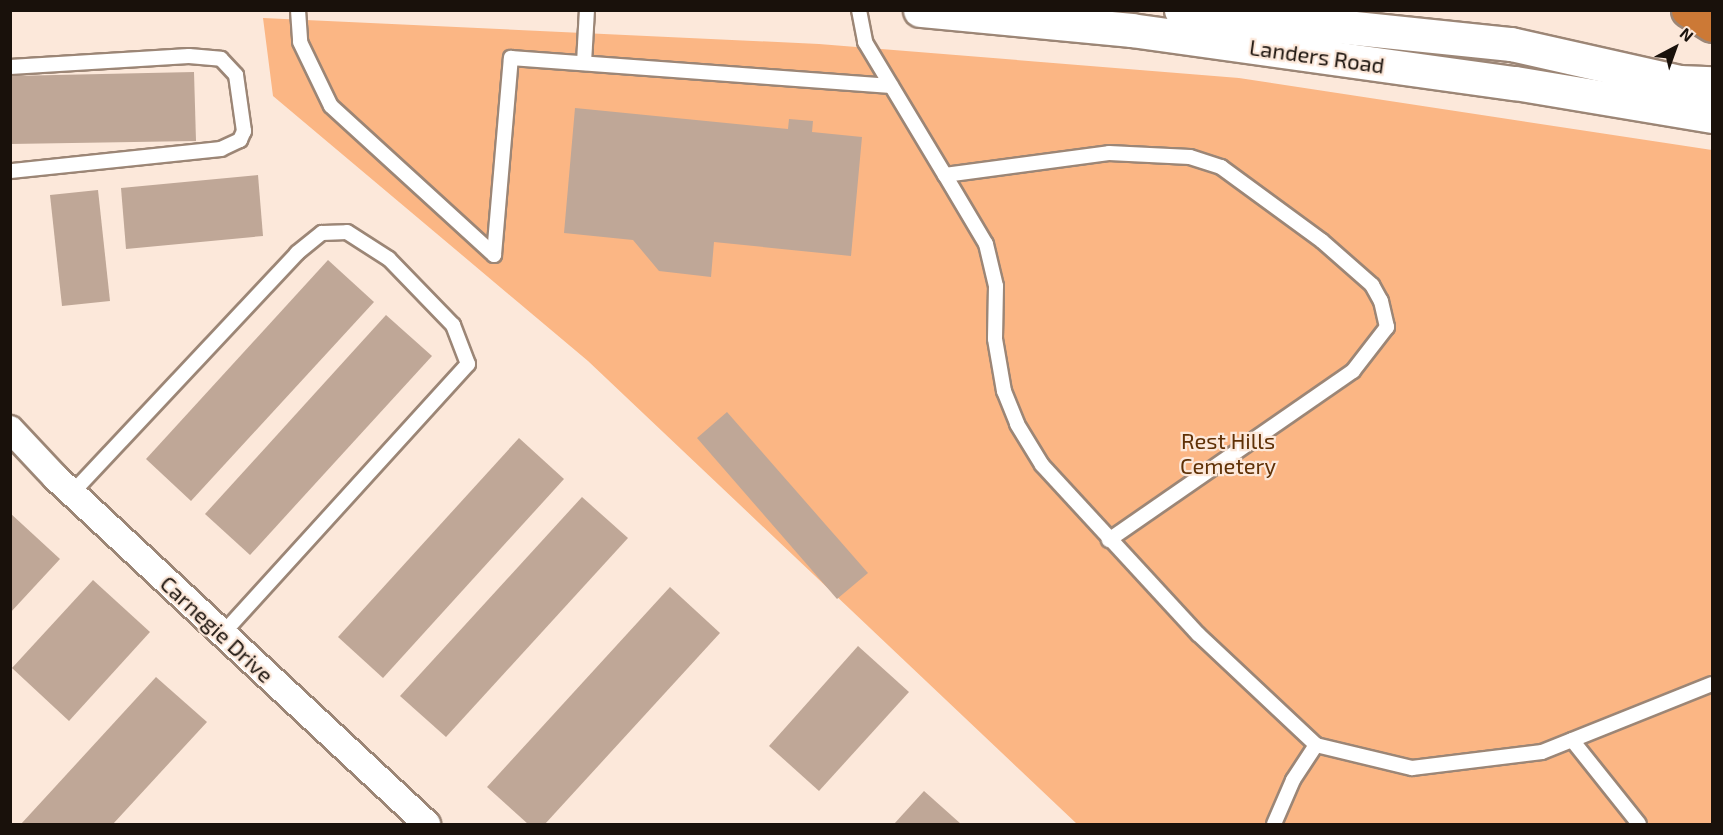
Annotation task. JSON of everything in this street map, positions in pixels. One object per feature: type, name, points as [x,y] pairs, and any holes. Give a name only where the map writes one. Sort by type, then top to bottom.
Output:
[{"type":"highway","points":[[1688,10],[1713,25]]},
{"type":"main road","name":"Landers Road","points":[[920,10],[1131,30],[1515,83],[1713,116]]},
{"type":"main road","points":[[1181,10],[1510,44],[1679,82],[1713,83]]},
{"type":"street","name":"Carnegie Drive","points":[[10,429],[72,493],[427,825]]},
{"type":"lane","points":[[298,10],[300,42],[331,106],[494,255],[511,58],[891,86]]},
{"type":"lane","points":[[584,63],[587,10]]},
{"type":"lane","points":[[859,10],[865,42],[986,244],[996,286],[995,339],[1001,370],[1017,424],[1042,465],[1198,634],[1316,745],[1385,765],[1412,768],[1542,752],[1713,684]]},
{"type":"lane","points":[[10,67],[189,56],[221,60],[236,75],[244,131],[240,140],[221,149],[10,171]]},
{"type":"lane","points":[[945,176],[1109,153],[1190,157],[1221,167],[1322,241],[1372,285],[1381,301],[1387,327],[1353,371],[1109,540]]},
{"type":"lane","points":[[72,493],[297,253],[322,233],[347,232],[389,260],[453,325],[468,364],[222,634]]},
{"type":"lane","points":[[1572,740],[1639,825]]},
{"type":"lane","points":[[1274,825],[1293,780],[1316,745]]},
{"type":"green space","name":"Rest Hills Cemetery","points":[[263,18],[819,44],[1239,78],[1712,150],[1712,824],[1077,824],[588,361],[273,96]]},
{"type":"building","points":[[194,72],[196,141],[10,144],[10,76]]},
{"type":"building","points":[[575,108],[788,129],[789,119],[813,121],[812,132],[862,137],[851,256],[714,242],[711,277],[659,271],[633,240],[564,233]]},
{"type":"building","points":[[258,175],[263,236],[126,249],[121,188]]},
{"type":"building","points":[[98,190],[110,301],[62,306],[50,195]]},
{"type":"building","points":[[328,260],[374,302],[191,501],[146,459]]},
{"type":"building","points":[[386,315],[432,356],[250,555],[205,514]]},
{"type":"building","points":[[727,412],[868,573],[837,599],[697,438]]},
{"type":"building","points":[[519,438],[564,479],[383,678],[338,637]]},
{"type":"building","points":[[582,497],[628,538],[446,737],[400,696]]},
{"type":"building","points":[[10,513],[60,559],[10,613]]},
{"type":"building","points":[[93,580],[150,632],[69,721],[12,668]]},
{"type":"building","points":[[670,587],[720,633],[545,824],[528,824],[487,787]]},
{"type":"building","points":[[858,646],[909,692],[819,791],[769,746]]},
{"type":"building","points":[[156,677],[207,722],[113,824],[21,824]]},
{"type":"building","points":[[924,791],[961,824],[894,824]]}]
